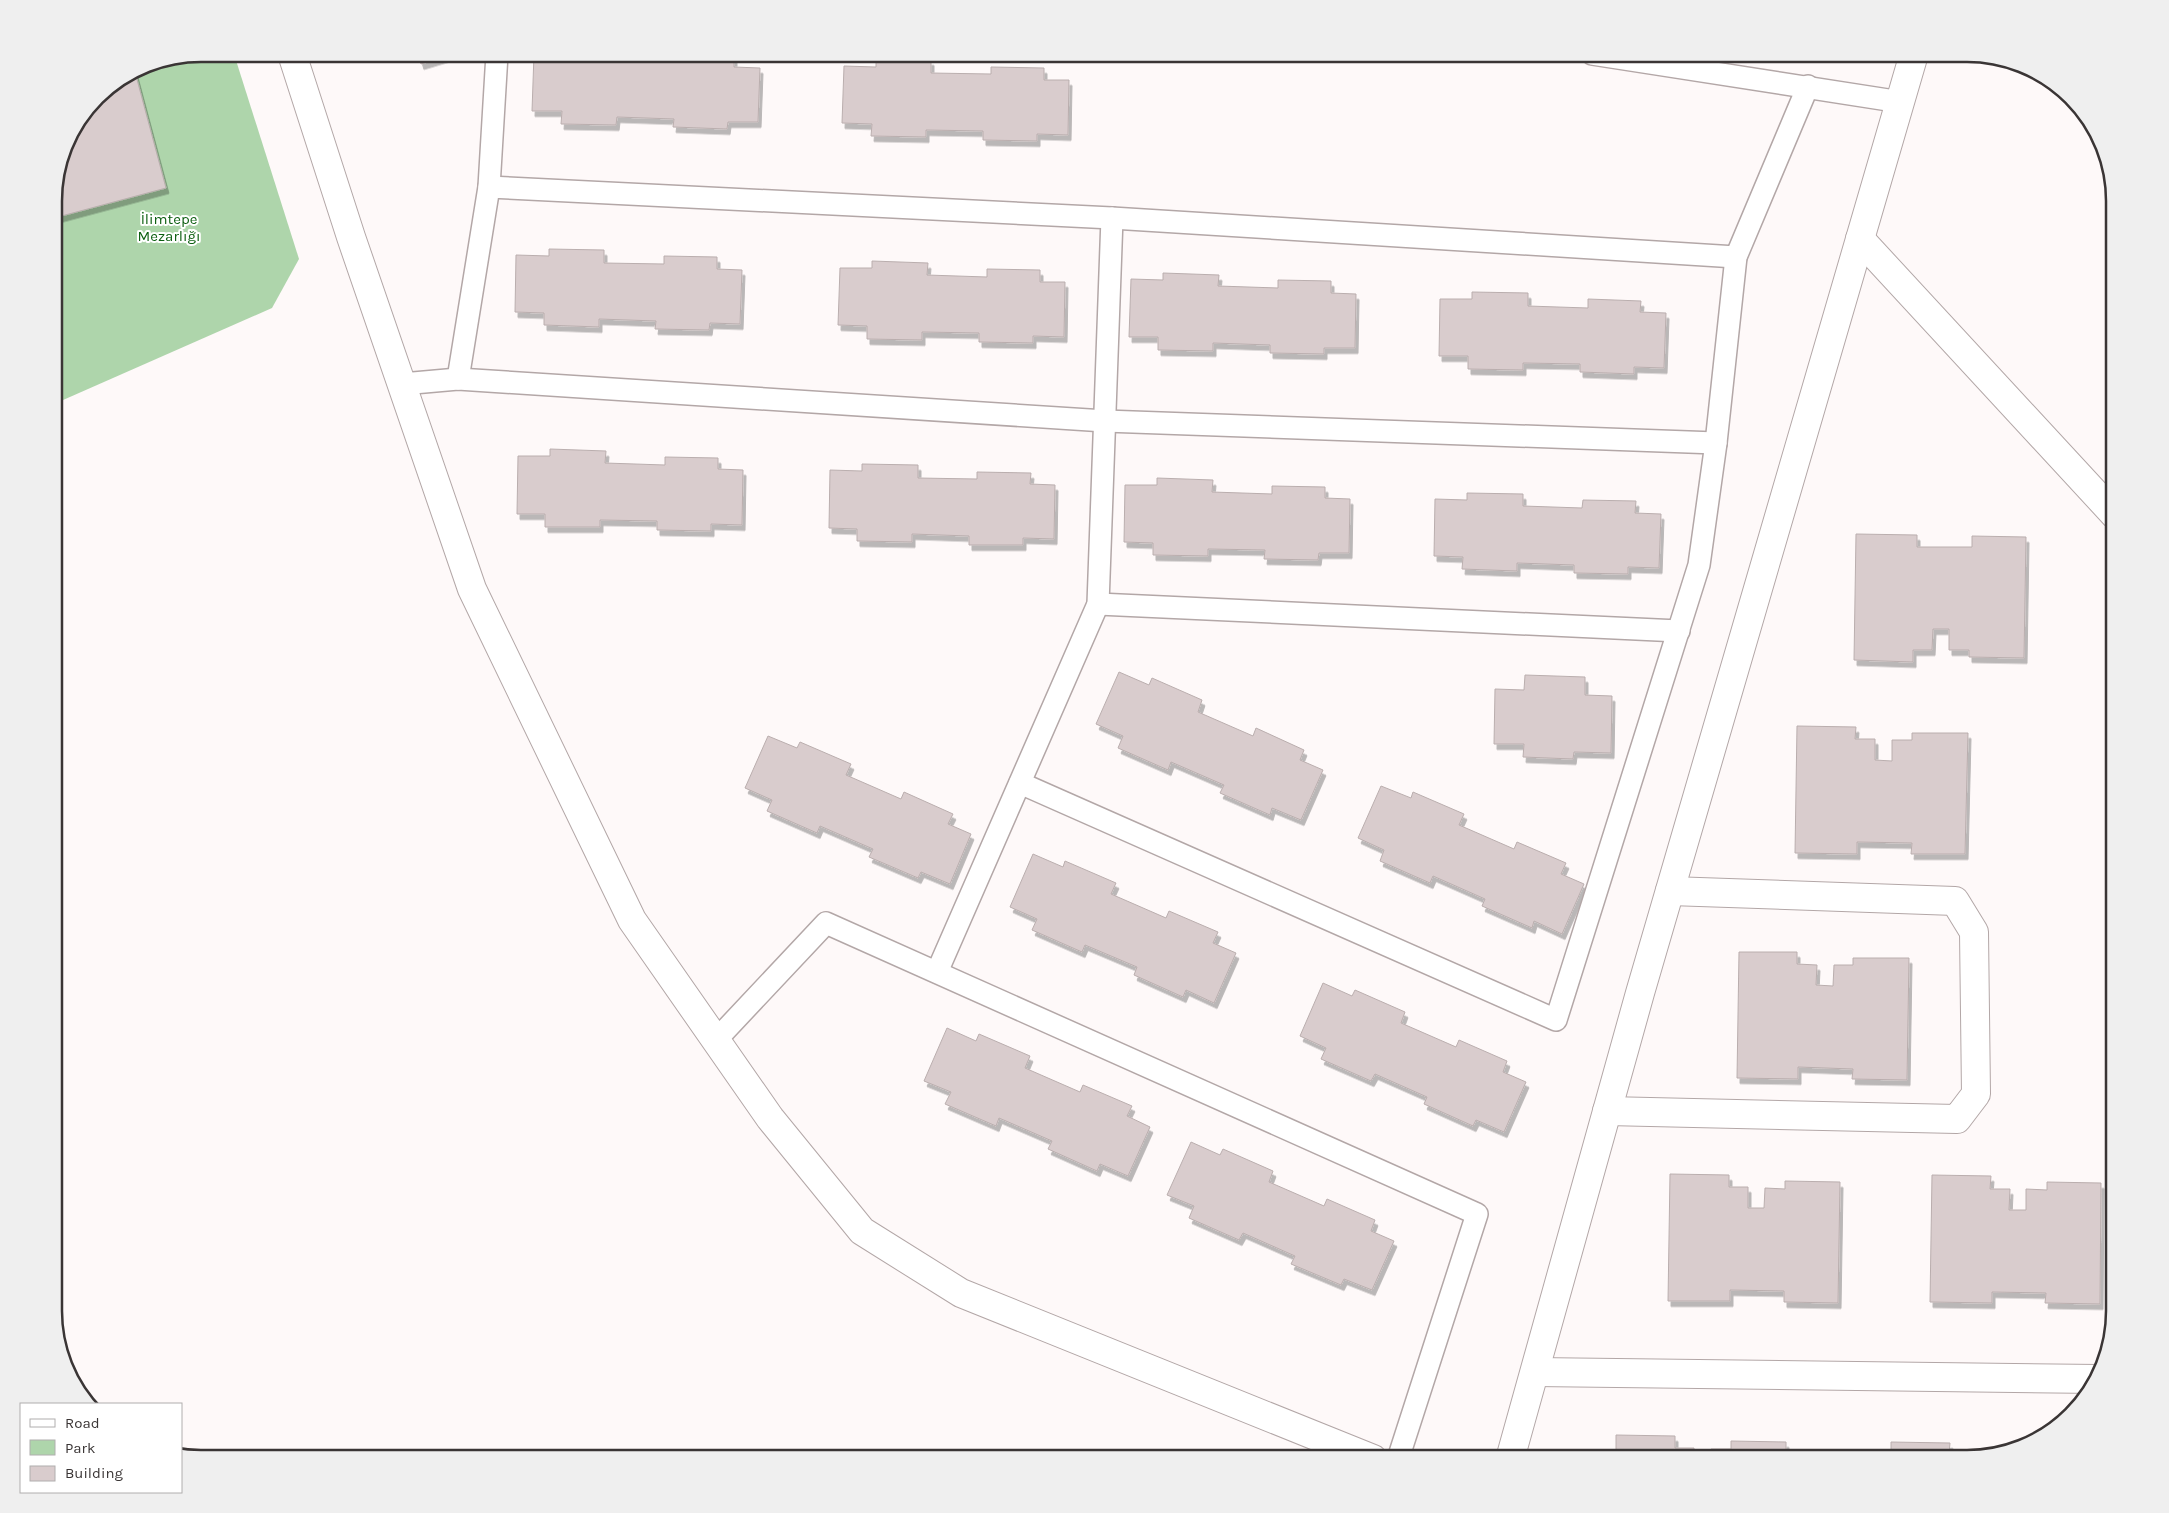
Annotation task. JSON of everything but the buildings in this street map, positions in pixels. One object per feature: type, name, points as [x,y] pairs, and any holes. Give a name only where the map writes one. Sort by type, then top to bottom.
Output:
[{"type":"street","points":[[295,62],[402,384],[476,598],[632,920],[770,1118],[862,1230],[961,1293],[1351,1450]]},
{"type":"street","points":[[1513,1450],[1670,891],[1912,62]]},
{"type":"street","points":[[1860,239],[2106,505]]},
{"type":"street","points":[[1607,1111],[1956,1119],[1976,1094],[1974,932],[1955,901],[1670,891]]},
{"type":"street","points":[[1535,1372],[2089,1379]]},
{"type":"lane","points":[[458,379],[489,187],[497,62]]},
{"type":"lane","points":[[1646,62],[1900,102]]},
{"type":"lane","points":[[1020,783],[1556,1020],[1699,564],[1716,443],[1736,257],[1808,86]]},
{"type":"lane","points":[[489,187],[1112,218],[1736,257]]},
{"type":"lane","points":[[937,972],[1098,604],[1112,218]]},
{"type":"lane","points":[[402,384],[458,379],[1105,421],[1716,443]]},
{"type":"lane","points":[[1098,604],[1679,631]]},
{"type":"lane","points":[[716,1040],[826,923],[1477,1214],[1401,1450]]},
{"type":"green space","name":"İlimtepe Mezarlığı","points":[[201,62],[237,62],[299,259],[272,308],[63,400],[63,192],[67,165],[81,132],[91,117],[110,97],[124,86],[148,73],[165,67]]}]
